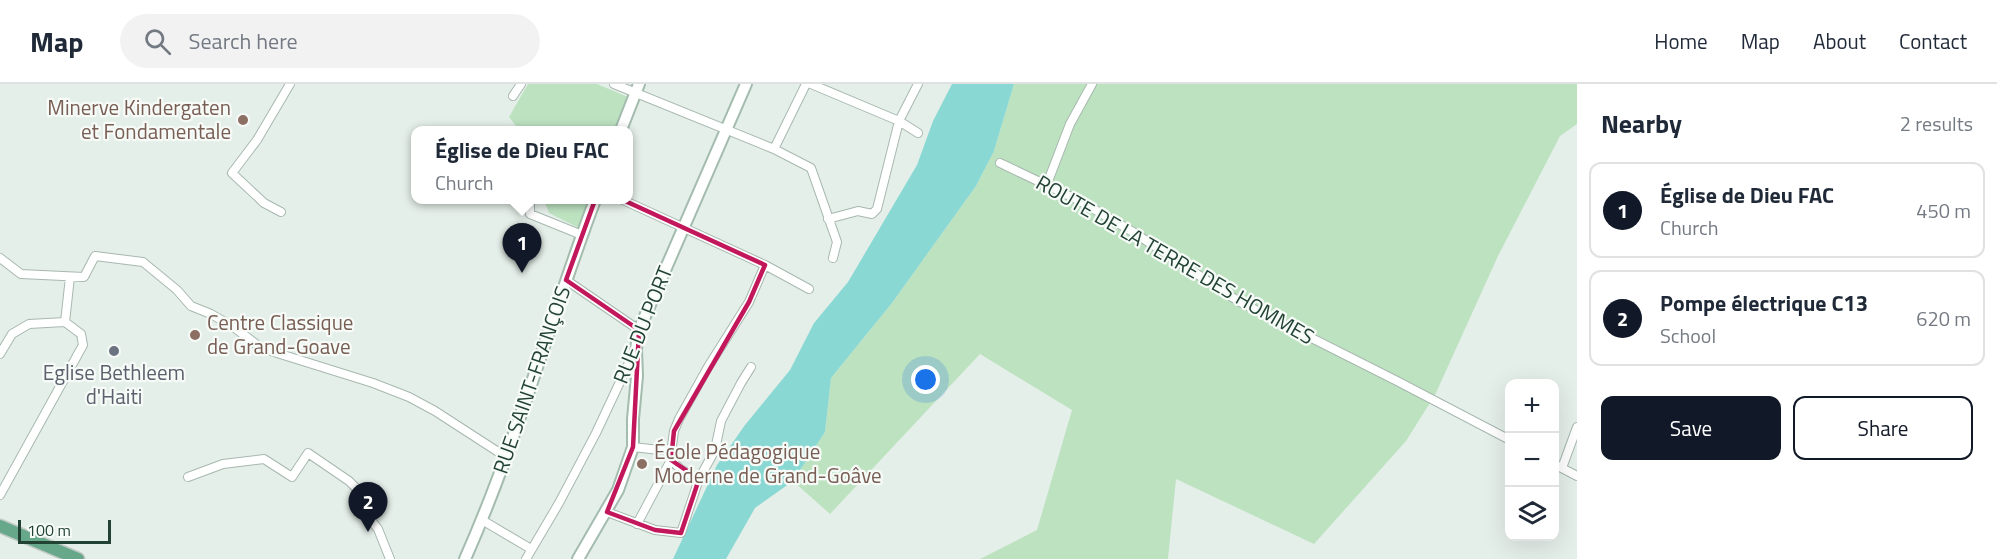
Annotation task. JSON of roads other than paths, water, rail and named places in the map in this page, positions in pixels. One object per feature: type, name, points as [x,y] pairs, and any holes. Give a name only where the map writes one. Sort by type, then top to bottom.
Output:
[{"type":"main road","points":[[0,526],[78,559]]},
{"type":"street","points":[[281,212],[264,203],[232,173],[257,140],[290,84]]},
{"type":"street","points":[[513,96],[521,84]]},
{"type":"street","points":[[614,84],[637,88],[774,149],[811,168],[837,242],[833,258]]},
{"type":"street","name":"RUE DU PORT","points":[[526,559],[596,433],[636,349],[639,330],[746,84]]},
{"type":"street","points":[[774,149],[806,84]]},
{"type":"street","points":[[811,84],[899,122],[918,133]]},
{"type":"street","points":[[828,219],[858,211],[872,214],[876,209],[899,122],[918,84]]},
{"type":"street","points":[[1047,184],[1070,124],[1092,84]]},
{"type":"street","points":[[623,126],[637,88]]},
{"type":"street","name":"ROUTE DE LA TERRE DES HOMMES","points":[[1000,163],[1047,184],[1133,232],[1238,301],[1505,438]]},
{"type":"street","points":[[530,204],[530,214],[582,235]]},
{"type":"street","name":"RUE SAINT-FRANÇOIS","points":[[465,559],[506,457],[594,204]]},
{"type":"street","points":[[632,204],[765,265],[809,290]]},
{"type":"street","points":[[0,258],[21,274],[70,277],[84,276],[95,256],[143,262],[177,290],[191,306],[211,314],[259,345],[409,397],[506,457]]},
{"type":"street","points":[[699,479],[676,468],[671,460],[669,451],[674,430],[701,379],[749,302],[765,265]]},
{"type":"street","points":[[65,322],[70,277]]},
{"type":"street","points":[[566,280],[639,330]]},
{"type":"street","points":[[0,354],[12,334],[29,324],[65,322],[81,334],[83,345],[0,495]]},
{"type":"street","points":[[578,559],[618,490],[633,447],[637,376],[636,349]]},
{"type":"street","points":[[607,512],[655,530],[681,533],[699,479],[715,450],[725,414],[751,367]]},
{"type":"street","points":[[1559,464],[1577,427]]},
{"type":"street","points":[[633,447],[669,451]]},
{"type":"street","points":[[188,477],[224,464],[264,459],[292,477],[308,453],[349,481],[364,496],[364,511],[378,529],[390,559]]},
{"type":"street","points":[[636,524],[671,460]]},
{"type":"street","points":[[1559,467],[1577,476]]},
{"type":"street","points":[[482,520],[531,549]]},
{"type":"water","points":[[952,84],[1014,84],[994,151],[976,186],[892,303],[831,378],[825,432],[793,481],[755,508],[726,559],[673,559],[717,465],[745,425],[790,370],[814,323],[848,282],[917,165],[933,121]]},
{"type":"place","name":"Minerve Kindergaten et Fondamentale","points":[[243,120]]},
{"type":"place","name":"Église de Dieu FAC","points":[[522,273]]},
{"type":"place","name":"Centre Classique de Grand-Goave","points":[[195,335]]},
{"type":"place","name":"Eglise Bethleem d'Haiti","points":[[114,351]]},
{"type":"place","name":"École Pédagogique Moderne de Grand-Goâve","points":[[642,464]]},
{"type":"place","name":"Pompe électrique C13","points":[[368,532]]}]
